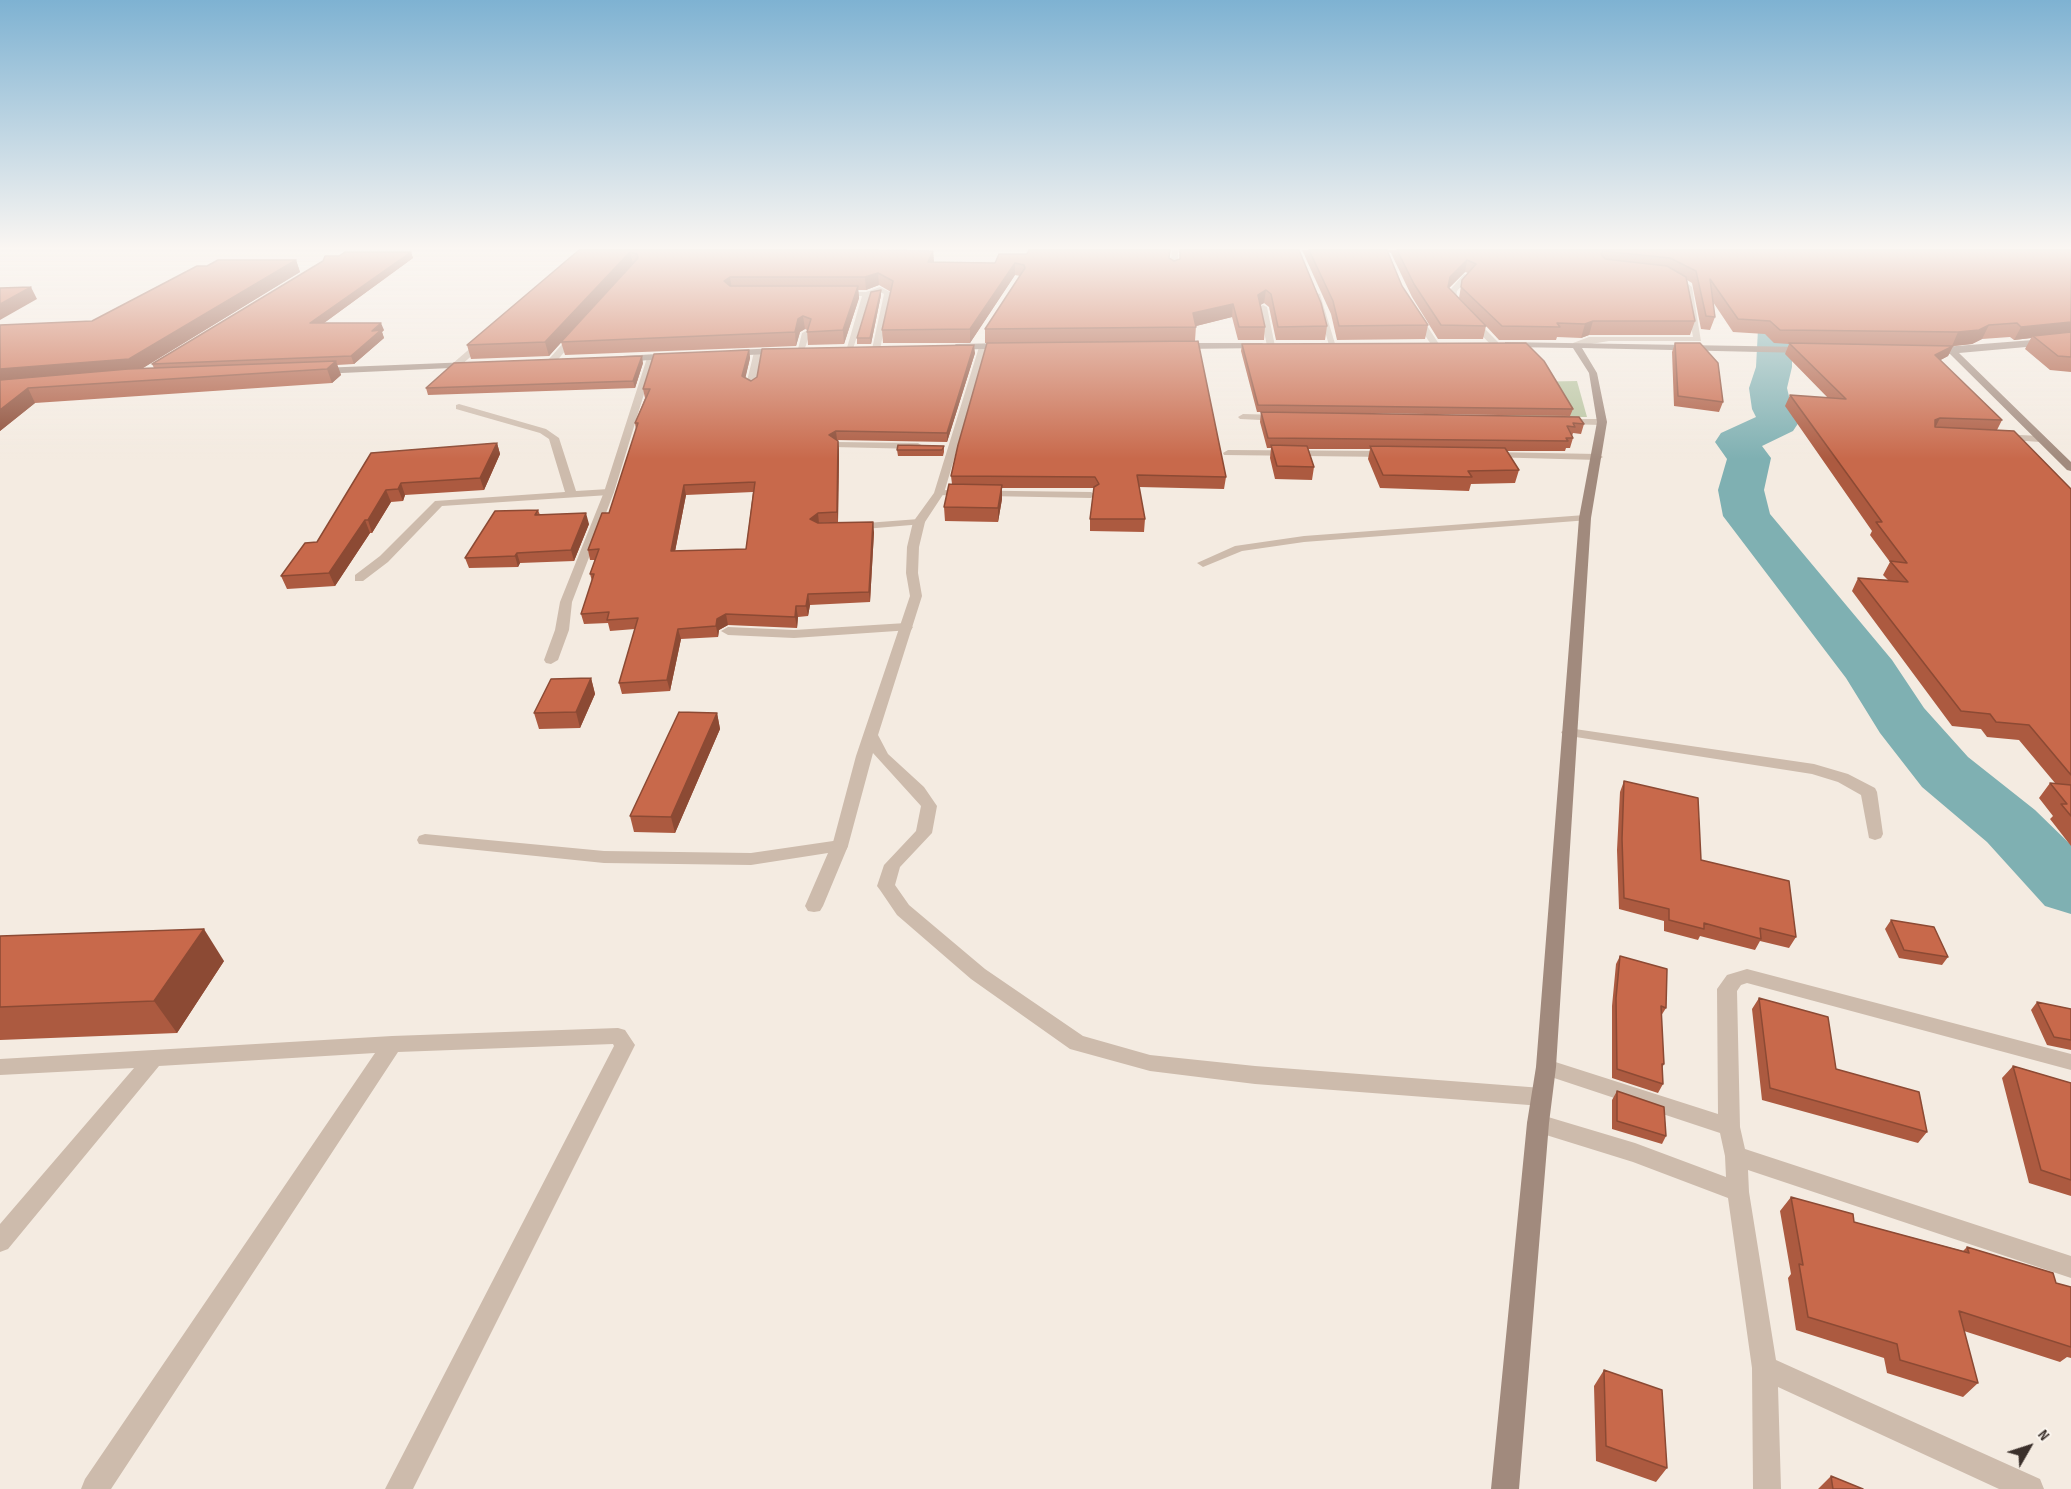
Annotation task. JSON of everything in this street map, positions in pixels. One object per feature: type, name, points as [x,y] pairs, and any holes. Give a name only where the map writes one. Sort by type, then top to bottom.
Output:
[{"type":"main road","points":[[1919,351],[1952,351],[2071,340]]},
{"type":"main road","points":[[941,347],[979,343],[1016,346]]},
{"type":"main road","points":[[1424,344],[1445,344]]},
{"type":"main road","points":[[1485,344],[1817,350]]},
{"type":"main road","points":[[1323,345],[1344,345]]},
{"type":"main road","points":[[1505,1489],[1538,1124],[1546,1067],[1585,518],[1598,456],[1602,422],[1593,373],[1576,345]]},
{"type":"main road","points":[[1166,346],[1281,346]]},
{"type":"main road","points":[[839,349],[887,349]]},
{"type":"main road","points":[[722,354],[805,351]]},
{"type":"main road","points":[[1952,351],[2071,468]]},
{"type":"main road","points":[[616,359],[687,356]]},
{"type":"main road","points":[[539,362],[562,361]]},
{"type":"main road","points":[[307,372],[479,365]]},
{"type":"street","points":[[863,349],[865,319]]},
{"type":"street","points":[[863,349],[876,319]]},
{"type":"street","points":[[1265,319],[1270,346]]},
{"type":"street","points":[[1324,319],[1333,345]]},
{"type":"street","points":[[1419,319],[1435,344]]},
{"type":"street","points":[[1471,319],[1495,344]]},
{"type":"street","points":[[1576,345],[1589,340],[1609,339],[1698,339],[1694,319]]},
{"type":"street","points":[[551,362],[581,328]]},
{"type":"street","points":[[805,351],[806,333]]},
{"type":"street","points":[[455,366],[490,335]]},
{"type":"street","points":[[814,906],[840,846],[871,735],[906,627],[915,596],[912,573],[913,547],[919,522],[939,493],[979,343]]},
{"type":"street","points":[[751,385],[758,352]]},
{"type":"street","points":[[551,660],[562,630],[566,602],[609,492],[651,358]]},
{"type":"street","points":[[459,408],[543,431],[554,438],[571,493]]},
{"type":"street","points":[[1243,417],[1291,418]]},
{"type":"street","points":[[1554,422],[1602,422]]},
{"type":"street","points":[[1993,437],[2040,439]]},
{"type":"street","points":[[837,445],[927,447]]},
{"type":"street","points":[[939,447],[951,447]]},
{"type":"street","points":[[1228,453],[1395,454]]},
{"type":"street","points":[[1478,455],[1598,456]]},
{"type":"street","points":[[359,578],[384,559],[439,503],[609,492]]},
{"type":"street","points":[[939,493],[1091,495]]},
{"type":"street","points":[[1203,563],[1239,548],[1305,539],[1585,518]]},
{"type":"street","points":[[844,528],[919,522]]},
{"type":"street","points":[[728,631],[794,634],[906,627]]},
{"type":"street","points":[[1568,732],[1814,769],[1843,778],[1869,792],[1875,834]]},
{"type":"street","points":[[871,735],[882,756],[918,791],[929,806],[924,833],[892,865],[886,886],[903,910],[978,974],[1077,1043],[1150,1063],[1255,1075],[1542,1097]]},
{"type":"street","points":[[425,840],[627,858],[751,859],[840,846]]},
{"type":"street","points":[[1767,1489],[1765,1368],[1730,1127],[1727,989],[1734,980],[1747,976],[2071,1062]]},
{"type":"street","points":[[0,1067],[392,1044],[618,1036],[625,1045],[399,1489]]},
{"type":"street","points":[[94,1489],[392,1044]]},
{"type":"street","points":[[0,1241],[154,1058]]},
{"type":"street","points":[[1546,1067],[1730,1127]]},
{"type":"street","points":[[1538,1124],[1635,1153],[1738,1192]]},
{"type":"street","points":[[1736,1156],[2071,1267]]},
{"type":"street","points":[[1765,1368],[2030,1489]]},
{"type":"green space","points":[[1577,381],[1587,417],[1502,417],[1473,383]]},
{"type":"building","points":[[196,319],[129,359],[0,369],[0,325]]},
{"type":"building","points":[[226,319],[315,319],[310,323],[381,323],[372,331],[381,330],[351,356],[152,364]]},
{"type":"building","points":[[497,319],[566,319],[545,342],[467,345]]},
{"type":"building","points":[[582,319],[798,319],[795,332],[561,342]]},
{"type":"building","points":[[811,319],[847,319],[843,330],[807,332]]},
{"type":"building","points":[[863,319],[874,319],[870,338],[857,338]]},
{"type":"building","points":[[884,319],[976,319],[970,329],[882,330]]},
{"type":"building","points":[[991,319],[1194,319],[1196,327],[985,329]]},
{"type":"building","points":[[1237,319],[1263,319],[1265,327],[1239,327]]},
{"type":"building","points":[[1276,319],[1325,319],[1327,326],[1278,327]]},
{"type":"building","points":[[1337,319],[1424,319],[1428,325],[1339,326]]},
{"type":"building","points":[[1437,319],[1480,319],[1486,326],[1441,325]]},
{"type":"building","points":[[1495,319],[1695,321],[1593,321],[1585,324],[1557,323],[1560,327],[1502,326]]},
{"type":"building","points":[[1746,319],[2071,319],[2071,322],[2021,327],[2017,323],[1989,325],[1979,330],[1958,332],[1780,330],[1770,321]]},
{"type":"building","points":[[2071,332],[2071,357],[2058,356],[2033,336]]},
{"type":"building","points":[[1198,341],[1226,477],[1137,475],[1145,519],[1090,519],[1094,487],[1099,484],[1095,477],[951,476],[987,343]]},
{"type":"building","points":[[1526,343],[1544,361],[1573,409],[1258,405],[1242,344]]},
{"type":"building","points":[[1675,343],[1700,343],[1718,363],[1723,402],[1678,396]]},
{"type":"building","points":[[1789,343],[1953,346],[1935,355],[2002,420],[1940,418],[1935,420],[1935,427],[2014,431],[2071,489],[2071,775],[2029,725],[1996,722],[1990,714],[1961,711],[1858,578],[1908,582],[1890,561],[1907,563],[1876,522],[1882,522],[1790,395],[1846,399]]},
{"type":"building","points":[[974,345],[947,433],[836,431],[829,435],[838,441],[837,512],[818,513],[810,519],[818,523],[873,522],[869,592],[808,594],[806,606],[796,606],[795,617],[726,614],[717,619],[716,626],[678,629],[667,680],[619,683],[638,618],[607,620],[609,612],[581,614],[594,574],[590,574],[599,549],[588,550],[602,513],[609,513],[638,423],[635,423],[650,389],[643,389],[654,354],[749,350],[742,376],[751,381],[757,377],[762,349]],"holes":[[[755,482],[746,549],[671,551],[684,485]]]},
{"type":"building","points":[[642,356],[633,381],[426,388],[454,363]]},
{"type":"building","points":[[336,361],[327,369],[28,388],[0,410],[0,380],[128,369]]},
{"type":"building","points":[[1261,412],[1579,417],[1584,424],[1573,423],[1575,427],[1567,426],[1573,438],[1566,438],[1568,441],[1268,438]]},
{"type":"building","points":[[497,443],[480,478],[401,483],[398,489],[386,490],[368,520],[365,520],[329,573],[281,576],[305,543],[317,542],[371,453]]},
{"type":"building","points":[[898,445],[944,446],[942,450],[897,450]]},
{"type":"building","points":[[1271,445],[1307,446],[1314,467],[1277,466]]},
{"type":"building","points":[[1370,446],[1505,448],[1519,470],[1468,471],[1472,477],[1383,475]]},
{"type":"building","points":[[949,484],[1002,485],[998,508],[944,507]]},
{"type":"building","points":[[538,510],[535,515],[586,513],[571,550],[465,558],[495,511]]},
{"type":"building","points":[[591,678],[576,712],[534,713],[551,679]]},
{"type":"building","points":[[679,712],[717,713],[671,817],[630,816]]},
{"type":"building","points":[[1624,781],[1698,798],[1701,860],[1789,881],[1796,937],[1760,928],[1761,939],[1704,923],[1704,929],[1669,920],[1669,909],[1624,898],[1622,839]]},
{"type":"building","points":[[2050,783],[2071,785],[2071,816],[2061,804],[2067,804]]},
{"type":"building","points":[[1891,920],[1934,927],[1948,957],[1904,950]]},
{"type":"building","points":[[204,929],[154,1001],[0,1007],[0,936]]},
{"type":"building","points":[[1620,956],[1667,969],[1666,1008],[1661,1006],[1663,1084],[1617,1069],[1616,998]]},
{"type":"building","points":[[1759,998],[1828,1017],[1836,1069],[1919,1092],[1927,1132],[1770,1088]]},
{"type":"building","points":[[2037,1002],[2071,1009],[2071,1040],[2054,1037]]},
{"type":"building","points":[[2013,1066],[2071,1083],[2071,1180],[2041,1170]]},
{"type":"building","points":[[1617,1091],[1664,1107],[1666,1136],[1617,1121]]},
{"type":"building","points":[[1791,1197],[1853,1214],[1854,1222],[1969,1253],[1967,1247],[2053,1273],[2056,1283],[2071,1287],[2071,1347],[1959,1311],[1978,1383],[1900,1360],[1897,1344],[1808,1317],[1799,1264],[1803,1265]]},
{"type":"building","points":[[1604,1370],[1662,1390],[1667,1468],[1606,1446]]},
{"type":"building","points":[[1831,1476],[1863,1489],[1833,1489]]},
{"type":"waterway","points":[[1767,319],[1775,326],[1774,367],[1768,388],[1772,409],[1779,422],[1736,442],[1749,458],[1741,490],[1747,516],[1871,672],[1902,720],[1945,772],[2011,826],[2071,888]]}]
